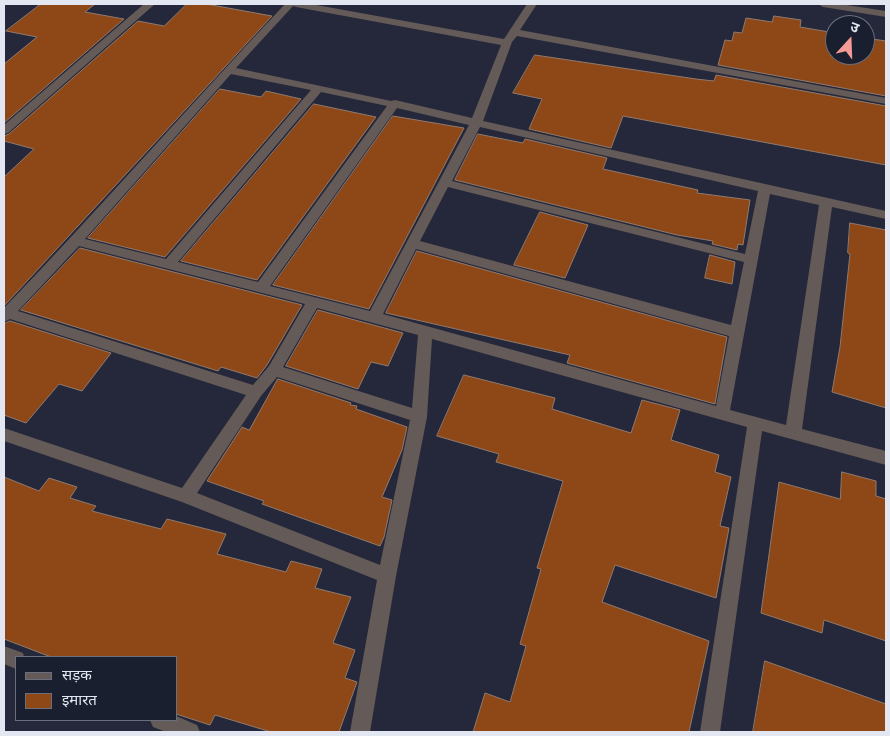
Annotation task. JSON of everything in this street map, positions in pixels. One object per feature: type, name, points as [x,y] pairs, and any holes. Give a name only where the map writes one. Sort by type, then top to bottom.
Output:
[{"type":"street","points":[[4,131],[150,4]]},
{"type":"street","points":[[256,392],[6,315],[76,241],[290,4]]},
{"type":"street","points":[[296,4],[507,43]]},
{"type":"street","points":[[374,317],[476,123],[507,43],[532,4]]},
{"type":"street","points":[[823,4],[886,14]]},
{"type":"street","points":[[514,32],[886,101]]},
{"type":"street","points":[[229,70],[395,103],[764,190],[886,215]]},
{"type":"street","points":[[169,264],[319,88]]},
{"type":"street","points":[[261,288],[395,103]]},
{"type":"street","points":[[446,183],[752,260]]},
{"type":"street","points":[[722,414],[764,190]]},
{"type":"street","points":[[793,433],[826,203]]},
{"type":"street","points":[[76,241],[374,317],[755,424],[886,458]]},
{"type":"street","points":[[414,244],[736,332]]},
{"type":"street","points":[[186,496],[256,392],[274,370],[314,301]]},
{"type":"street","points":[[360,732],[387,576],[419,417],[425,332]]},
{"type":"street","points":[[274,370],[419,417]]},
{"type":"street","points":[[710,732],[755,424]]},
{"type":"street","points":[[4,434],[186,496],[387,576]]},
{"type":"street","points":[[162,721],[190,732]]},
{"type":"building","points":[[41,4],[95,4],[85,12],[124,19],[4,123],[4,64],[37,37],[6,31]]},
{"type":"building","points":[[187,4],[206,4],[272,16],[4,306],[4,177],[34,149],[4,141],[4,136],[9,134],[138,21],[164,26]]},
{"type":"building","points":[[774,16],[801,20],[800,27],[825,31],[825,65],[875,65],[875,39],[886,41],[886,96],[718,65],[725,40],[732,41],[734,32],[742,33],[746,18],[772,22]]},
{"type":"building","points":[[535,55],[714,81],[716,75],[886,106],[886,165],[623,116],[611,148],[529,129],[542,99],[513,93]]},
{"type":"building","points":[[220,89],[261,97],[266,91],[301,99],[165,257],[88,238]]},
{"type":"building","points":[[314,104],[376,117],[257,280],[181,261]]},
{"type":"building","points":[[393,116],[464,128],[369,309],[273,285]]},
{"type":"building","points":[[478,134],[523,143],[525,139],[607,158],[603,169],[698,190],[697,193],[750,200],[743,245],[738,244],[737,250],[712,244],[713,241],[677,235],[455,180]]},
{"type":"building","points":[[540,212],[588,225],[565,278],[514,265]]},
{"type":"building","points":[[850,223],[886,230],[886,408],[832,392],[840,347],[850,254],[848,253]]},
{"type":"building","points":[[80,248],[302,305],[267,365],[257,378],[221,367],[218,371],[21,310]]},
{"type":"building","points":[[417,251],[727,337],[715,404],[567,363],[570,355],[386,313]]},
{"type":"building","points":[[710,255],[735,262],[732,284],[705,278]]},
{"type":"building","points":[[318,310],[403,333],[388,366],[371,362],[358,389],[286,366]]},
{"type":"building","points":[[10,321],[111,353],[82,391],[59,384],[26,423],[4,415],[4,324]]},
{"type":"building","points":[[464,375],[555,398],[552,409],[631,433],[642,400],[680,410],[671,440],[719,455],[715,472],[731,477],[720,526],[729,528],[716,598],[615,565],[602,602],[709,641],[689,732],[473,732],[485,693],[510,702],[526,646],[520,644],[541,569],[537,568],[563,481],[496,462],[499,454],[437,436]]},
{"type":"building","points":[[278,379],[351,403],[350,405],[357,406],[356,409],[407,427],[402,450],[382,497],[392,500],[384,537],[380,546],[262,504],[264,501],[207,481],[242,427],[249,430]]},
{"type":"building","points":[[842,472],[876,481],[876,496],[886,499],[886,641],[824,620],[822,633],[761,613],[779,482],[840,499]]},
{"type":"building","points":[[4,477],[39,491],[49,478],[77,487],[70,498],[96,506],[92,511],[161,529],[167,519],[226,534],[217,554],[286,572],[291,561],[322,569],[315,588],[351,597],[333,643],[355,650],[345,678],[357,682],[339,732],[271,732],[215,715],[210,725],[178,715],[178,656],[48,656],[4,639]]},
{"type":"building","points":[[765,661],[886,704],[886,732],[753,732]]}]
